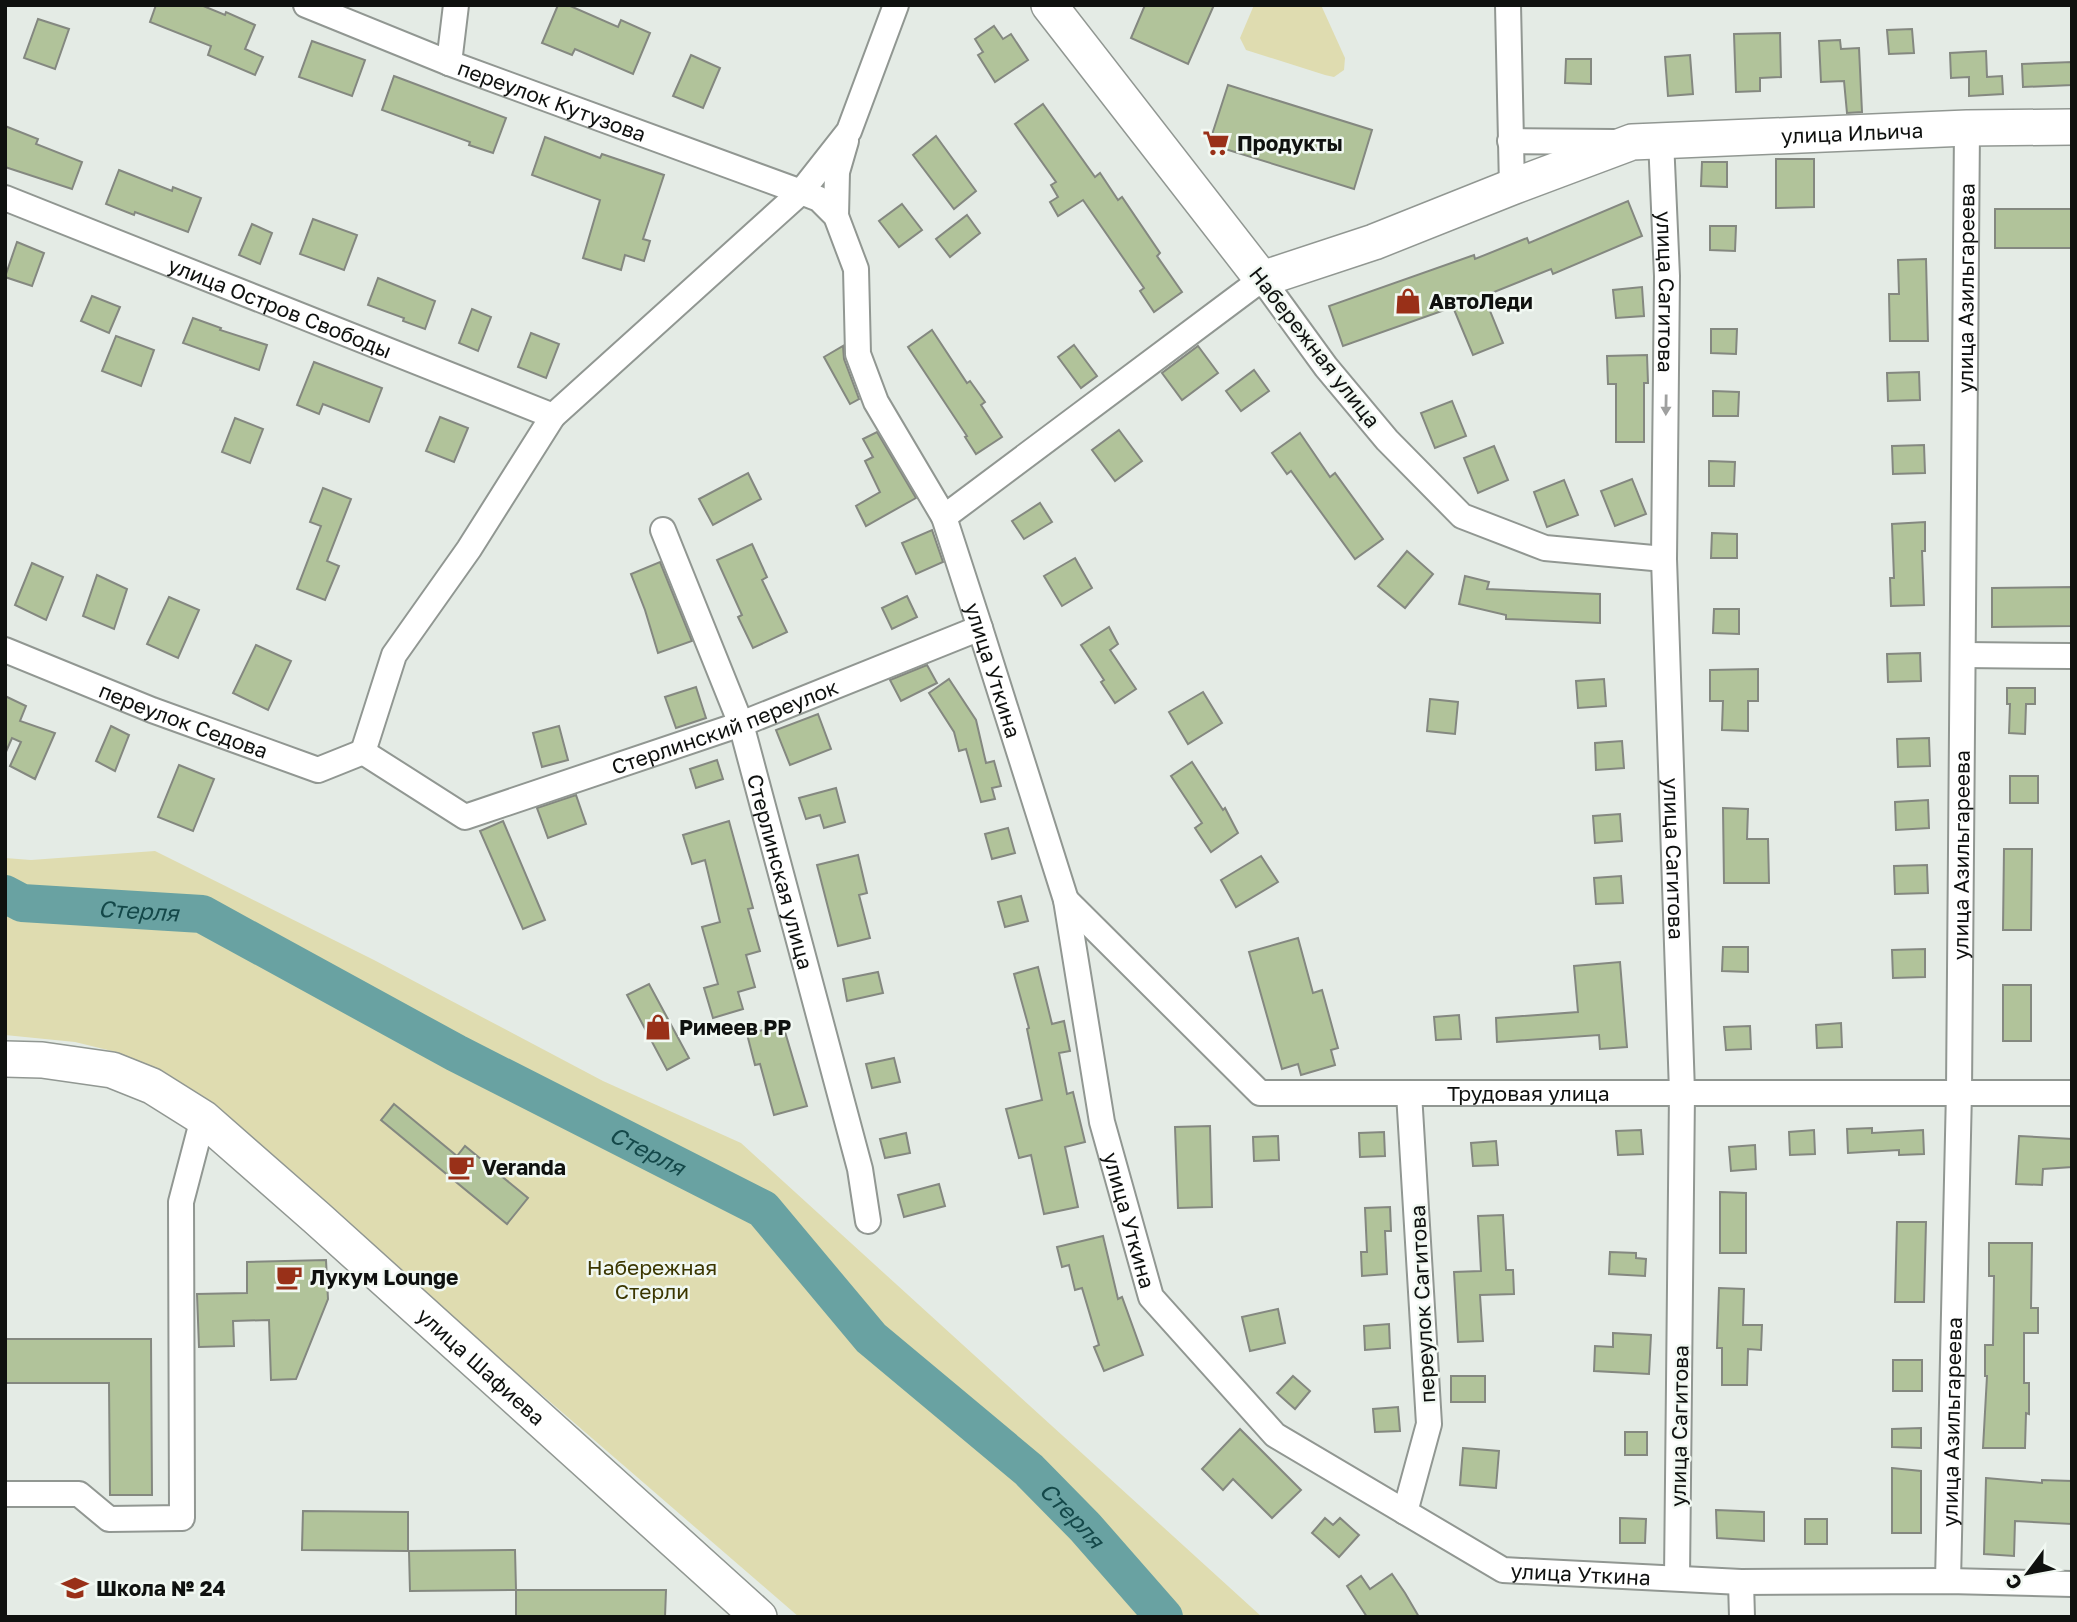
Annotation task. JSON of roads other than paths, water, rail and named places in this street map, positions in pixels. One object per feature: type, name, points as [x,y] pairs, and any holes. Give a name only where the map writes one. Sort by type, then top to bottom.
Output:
[{"type":"street","name":"переулок Кутузова","points":[[306,5],[449,63],[801,192]]},
{"type":"street","points":[[449,63],[456,5]]},
{"type":"street","points":[[836,216],[837,172],[849,131],[896,5]]},
{"type":"street","name":"Набережная улица","points":[[1049,5],[1262,279],[1326,367],[1387,440],[1462,516],[1545,548],[1664,559]]},
{"type":"street","points":[[1508,5],[1511,187]]},
{"type":"street","name":"улица Ильича","points":[[1510,141],[1647,141],[1967,128],[2072,127]]},
{"type":"street","name":"улица Азильгареева","points":[[1948,1581],[1959,1091],[1967,128]]},
{"type":"street","points":[[363,752],[394,655],[469,550],[553,416],[801,192],[849,131]]},
{"type":"street","name":"улица Ильича","points":[[1262,279],[1374,242],[1511,187],[1647,141]]},
{"type":"street","name":"улица Сагитова","points":[[1647,141],[1667,276],[1664,559],[1682,1092],[1677,1578]]},
{"type":"street","points":[[801,192],[819,200],[836,216]]},
{"type":"street","name":"улица Остров Свободы","points":[[5,198],[553,416]]},
{"type":"street","name":"улица Уткина","points":[[836,216],[856,269],[858,354],[876,402],[944,517],[1066,900],[1102,1122],[1151,1297],[1275,1435],[1503,1570],[1741,1582],[1948,1581],[2072,1584]]},
{"type":"street","points":[[944,517],[1262,279]]},
{"type":"street","name":"Стерлинская улица","points":[[663,530],[741,724],[860,1169],[868,1221]]},
{"type":"street","name":"Стерлинский переулок","points":[[363,752],[465,817],[741,724],[980,628]]},
{"type":"street","name":"переулок Седова","points":[[5,650],[152,710],[318,769],[363,752]]},
{"type":"street","points":[[1964,655],[2072,656]]},
{"type":"street","name":"Трудовая улица","points":[[1066,900],[1260,1093],[2072,1093]]},
{"type":"street","name":"улица Шафиева","points":[[5,1059],[42,1060],[112,1070],[152,1086],[203,1118],[759,1617]]},
{"type":"street","name":"переулок Сагитова","points":[[1405,1512],[1429,1424],[1409,1093]]},
{"type":"street","points":[[5,1494],[79,1494],[109,1519],[183,1518],[181,1202],[203,1118]]},
{"type":"street","points":[[1741,1582],[1742,1617]]},
{"type":"waterway","name":"Стерля","points":[[5,894],[22,903],[202,914],[456,1053],[763,1209],[871,1338],[1029,1470],[1085,1527],[1164,1617]]},
{"type":"place","name":"Продукты","points":[[1216,143]]},
{"type":"place","name":"АвтоЛеди","points":[[1408,301]]},
{"type":"place","name":"Римеев РР","points":[[658,1027]]},
{"type":"place","name":"Veranda","points":[[461,1167]]},
{"type":"place","name":"Лукум Lounge","points":[[289,1277]]},
{"type":"place","name":"Школа № 24","points":[[75,1588]]},
{"type":"park label","name":"Набережная Стерли","points":[[652,1279]]}]
